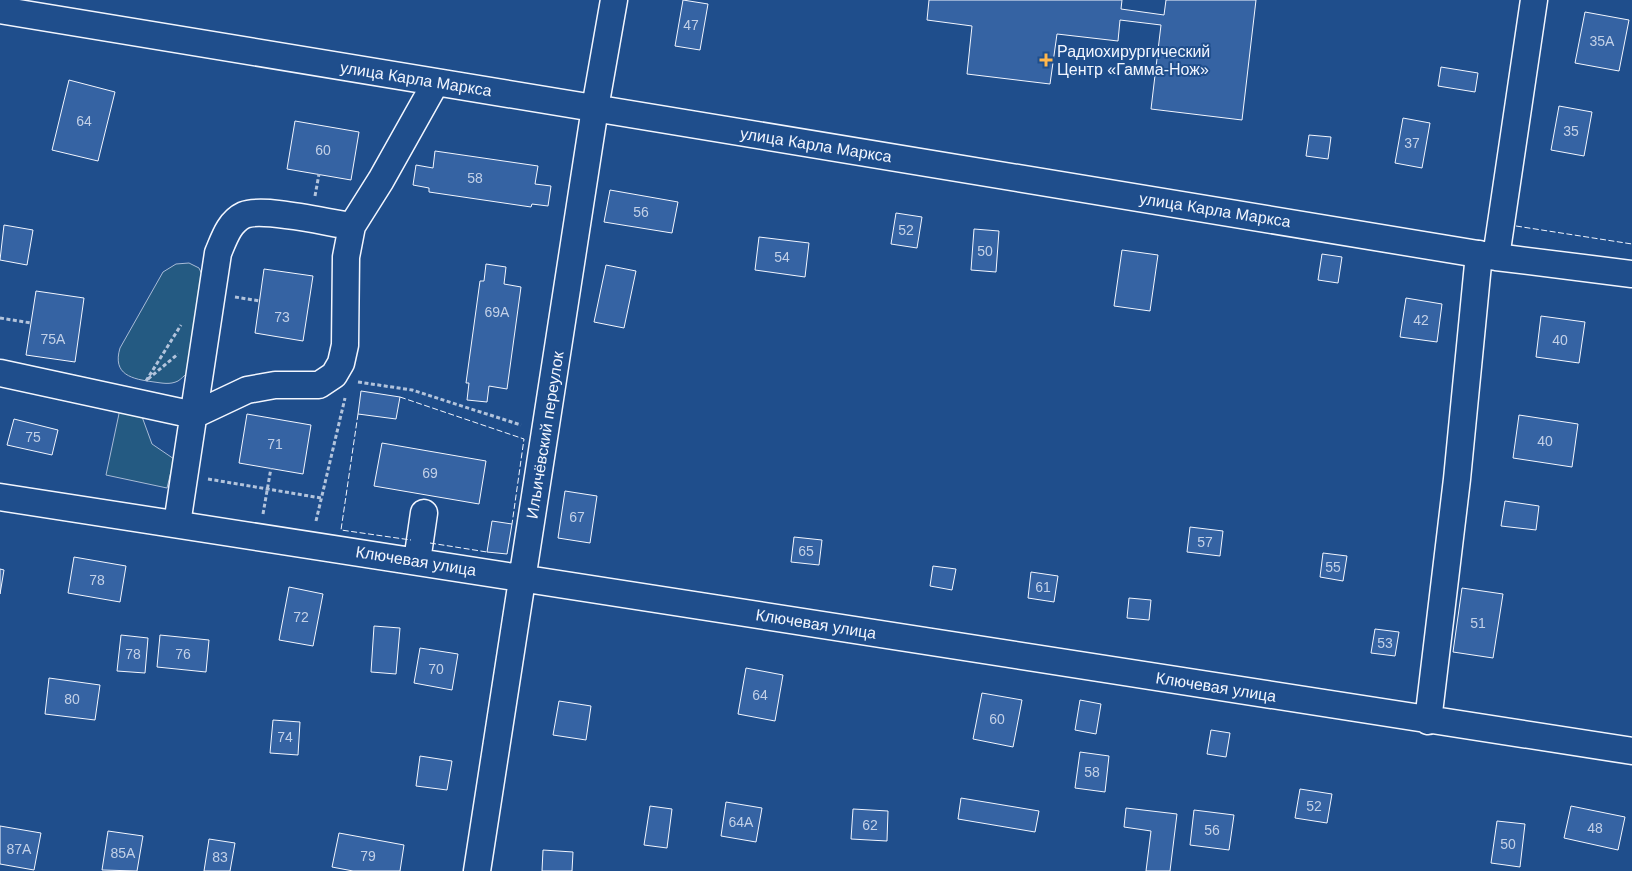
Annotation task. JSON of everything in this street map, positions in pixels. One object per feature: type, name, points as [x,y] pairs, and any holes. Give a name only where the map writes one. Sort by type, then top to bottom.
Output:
[{"type":"street","name":"Ильичёвский переулок","points":[[477,871],[595,108],[614,0]]},
{"type":"street","points":[[1428,721],[1457,479],[1488,255],[1534,0]]},
{"type":"street","name":"улица Карла Маркса","points":[[0,10],[1488,255],[1632,274]]},
{"type":"street","points":[[0,373],[194,415],[247,390],[275,385],[319,385],[342,378],[341,364],[345,345],[346,257],[352,226],[382,180],[436,82]]},
{"type":"street","points":[[178,524],[218,253],[228,230],[243,216],[259,212],[352,226]]},
{"type":"street","name":"Ключевая улица","points":[[0,497],[523,577],[1428,721],[1632,751]]},
{"type":"street","points":[[417,561],[424,513]]},
{"type":"path","points":[[186,317],[146,381],[195,340],[205,341]]},
{"type":"path","points":[[0,318],[31,323]]},
{"type":"path","points":[[310,544],[321,498],[342,378],[412,390],[545,433]]},
{"type":"path","points":[[260,537],[271,468]]},
{"type":"path","points":[[185,476],[321,498]]},
{"type":"shaded area","points":[[189,263],[199,268],[204,279],[187,373],[178,381],[169,383],[131,377],[121,370],[118,357],[120,348],[163,272],[176,264]]},
{"type":"shaded area","points":[[120,409],[141,414],[152,444],[174,459],[167,488],[106,475]]},
{"type":"building","points":[[683,0],[708,4],[700,50],[675,46]]},
{"type":"building","points":[[929,0],[1122,0],[1121,9],[1164,15],[1166,0],[1256,0],[1242,120],[1151,109],[1161,25],[1120,20],[1118,41],[1057,34],[1050,84],[967,74],[972,26],[927,20]]},
{"type":"building","points":[[1585,12],[1629,20],[1619,71],[1575,63]]},
{"type":"building","points":[[1441,67],[1478,73],[1475,92],[1438,86]]},
{"type":"building","points":[[69,80],[115,92],[98,161],[52,150]]},
{"type":"building","points":[[1559,106],[1592,112],[1584,156],[1551,150]]},
{"type":"building","points":[[1403,118],[1430,123],[1422,168],[1395,163]]},
{"type":"building","points":[[295,121],[359,132],[351,180],[287,169]]},
{"type":"building","points":[[1309,135],[1331,137],[1328,159],[1306,156]]},
{"type":"building","points":[[435,151],[538,166],[535,184],[551,186],[548,206],[532,204],[531,207],[429,192],[429,188],[413,185],[416,165],[433,168]]},
{"type":"building","points":[[610,190],[678,202],[672,233],[604,222]]},
{"type":"building","points":[[896,213],[922,217],[917,248],[891,244]]},
{"type":"building","points":[[4,225],[33,230],[27,265],[0,260]]},
{"type":"building","points":[[974,229],[999,231],[996,272],[971,270]]},
{"type":"building","points":[[759,237],[809,243],[805,277],[755,270]]},
{"type":"building","points":[[1122,250],[1158,255],[1150,311],[1114,306]]},
{"type":"building","points":[[1322,254],[1342,257],[1338,283],[1318,280]]},
{"type":"building","points":[[486,264],[506,267],[504,284],[521,287],[507,389],[489,386],[487,402],[467,400],[469,383],[466,383],[480,281],[484,281]]},
{"type":"building","points":[[606,265],[636,271],[624,328],[594,322]]},
{"type":"building","points":[[264,269],[313,276],[303,341],[255,333]]},
{"type":"building","points":[[36,291],[84,298],[75,362],[26,355]]},
{"type":"building","points":[[1406,298],[1442,304],[1437,342],[1400,337]]},
{"type":"building","points":[[1541,316],[1585,322],[1579,363],[1536,357]]},
{"type":"building","points":[[361,391],[400,397],[396,419],[358,414]]},
{"type":"building","points":[[247,414],[311,425],[303,474],[239,463]]},
{"type":"building","points":[[1519,415],[1578,424],[1572,467],[1513,458]]},
{"type":"building","points":[[14,419],[58,430],[52,455],[7,445]]},
{"type":"building","points":[[382,443],[486,461],[479,504],[374,486]]},
{"type":"building","points":[[565,491],[597,496],[590,543],[558,538]]},
{"type":"building","points":[[1505,501],[1539,506],[1536,530],[1501,526]]},
{"type":"building","points":[[492,521],[512,524],[507,554],[487,552]]},
{"type":"building","points":[[1190,527],[1223,531],[1220,556],[1187,552]]},
{"type":"building","points":[[794,537],[822,540],[819,565],[791,562]]},
{"type":"building","points":[[1323,553],[1347,556],[1343,581],[1320,577]]},
{"type":"building","points":[[74,557],[126,566],[120,602],[68,593]]},
{"type":"building","points":[[933,566],[956,569],[952,590],[930,586]]},
{"type":"building","points":[[0,569],[4,570],[0,594]]},
{"type":"building","points":[[1031,572],[1058,576],[1054,602],[1028,598]]},
{"type":"building","points":[[289,587],[323,594],[313,646],[279,640]]},
{"type":"building","points":[[1462,588],[1503,594],[1493,658],[1453,652]]},
{"type":"building","points":[[1129,598],[1151,600],[1149,620],[1127,618]]},
{"type":"building","points":[[374,626],[400,628],[396,674],[371,672]]},
{"type":"building","points":[[1375,629],[1399,632],[1395,656],[1371,653]]},
{"type":"building","points":[[121,635],[148,638],[145,673],[117,671]]},
{"type":"building","points":[[160,635],[209,640],[206,672],[157,667]]},
{"type":"building","points":[[420,648],[458,654],[452,690],[414,683]]},
{"type":"building","points":[[746,668],[783,675],[775,721],[738,714]]},
{"type":"building","points":[[49,678],[100,685],[95,720],[45,714]]},
{"type":"building","points":[[982,693],[1022,700],[1013,747],[973,739]]},
{"type":"building","points":[[1080,700],[1101,704],[1096,734],[1075,730]]},
{"type":"building","points":[[559,701],[591,706],[586,740],[553,735]]},
{"type":"building","points":[[273,720],[300,722],[298,755],[270,753]]},
{"type":"building","points":[[1211,730],[1230,733],[1226,757],[1207,754]]},
{"type":"building","points":[[1080,752],[1109,756],[1105,792],[1075,788]]},
{"type":"building","points":[[420,756],[452,761],[447,790],[416,786]]},
{"type":"building","points":[[1300,789],[1332,794],[1327,823],[1295,818]]},
{"type":"building","points":[[961,798],[1039,811],[1035,832],[958,819]]},
{"type":"building","points":[[726,802],[762,808],[756,842],[721,836]]},
{"type":"building","points":[[650,806],[672,809],[667,848],[644,845]]},
{"type":"building","points":[[1571,806],[1625,817],[1618,850],[1564,838]]},
{"type":"building","points":[[1126,808],[1177,814],[1170,871],[1146,871],[1151,831],[1124,827]]},
{"type":"building","points":[[853,809],[888,811],[887,841],[851,839]]},
{"type":"building","points":[[1194,810],[1234,815],[1229,850],[1190,845]]},
{"type":"building","points":[[1497,821],[1525,824],[1520,867],[1491,863]]},
{"type":"building","points":[[0,826],[41,833],[34,870],[0,864]]},
{"type":"building","points":[[108,831],[143,836],[137,871],[102,870]]},
{"type":"building","points":[[339,833],[404,845],[400,871],[353,871],[332,867]]},
{"type":"building","points":[[209,839],[235,843],[230,871],[204,871]]},
{"type":"building","points":[[543,850],[573,852],[572,871],[542,871]]},
{"type":"fence","points":[[1516,226],[1632,244]]},
{"type":"fence","points":[[400,397],[524,439],[512,524]]},
{"type":"fence","points":[[358,414],[341,530],[411,540]]},
{"type":"fence","points":[[430,543],[487,552]]},
{"type":"place","name":"Радиохирургический Центр «Гамма-Нож»","points":[[1046,60]]}]
